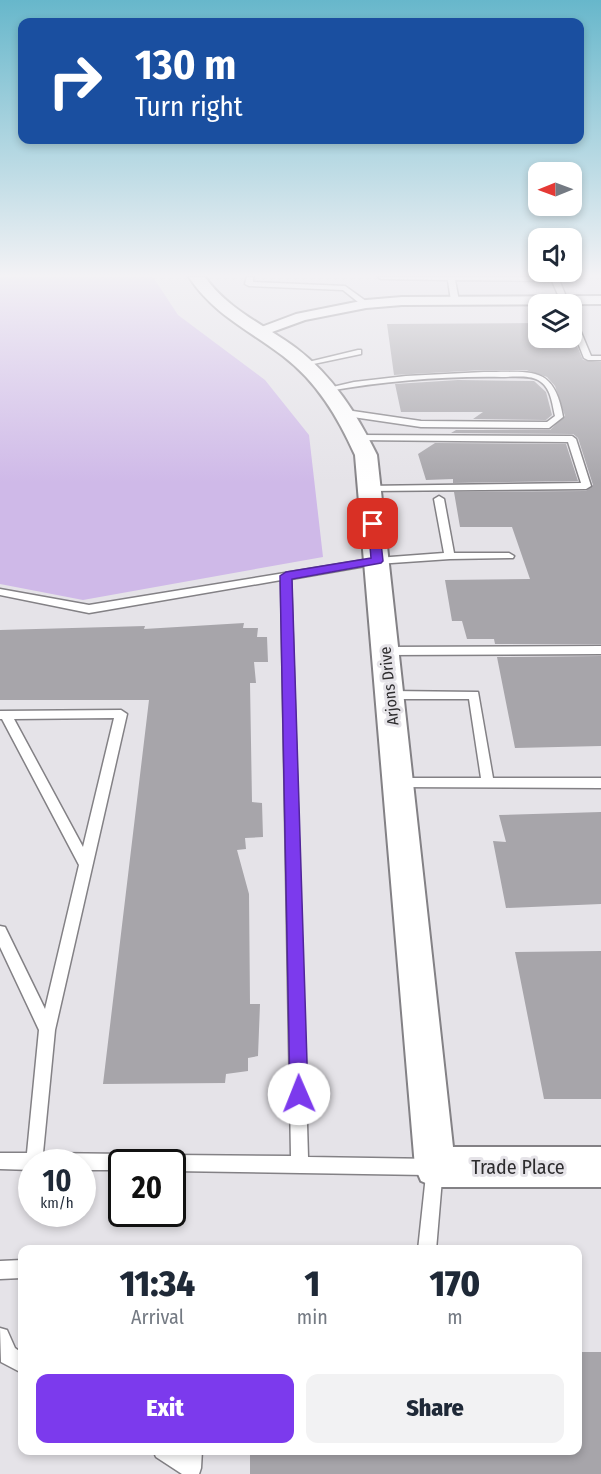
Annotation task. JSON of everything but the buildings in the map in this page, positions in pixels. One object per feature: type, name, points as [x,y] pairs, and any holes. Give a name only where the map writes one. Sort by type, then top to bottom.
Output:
[{"type":"street","name":"Arjons Drive","points":[[280,346],[304,364],[328,388],[346,413],[366,455],[435,1167]]},
{"type":"street","name":"Trade Place","points":[[435,1167],[601,1167]]},
{"type":"lane","points":[[583,346],[588,358],[601,358]]},
{"type":"lane","points":[[304,364],[358,352]]},
{"type":"lane","points":[[328,388],[414,376],[536,376],[546,380],[556,396],[559,417],[549,424],[456,426],[421,424],[346,413]]},
{"type":"lane","points":[[358,438],[572,439],[586,486],[369,488]]},
{"type":"lane","points":[[439,499],[450,556]]},
{"type":"lane","points":[[0,592],[89,609],[377,561],[450,556],[509,556]]},
{"type":"lane","points":[[286,576],[300,1165]]},
{"type":"lane","points":[[385,651],[601,650]]},
{"type":"lane","points":[[390,695],[474,695],[488,783]]},
{"type":"lane","points":[[35,1149],[47,1030],[86,865],[121,714],[3,715],[86,865]]},
{"type":"lane","points":[[399,783],[601,783]]},
{"type":"lane","points":[[0,932],[47,1030]]},
{"type":"lane","points":[[0,1161],[18,1161]]},
{"type":"lane","points":[[186,1163],[435,1167],[427,1245]]},
{"type":"lane","points":[[0,1270],[18,1269]]},
{"type":"lane","points":[[0,1337],[8,1355],[18,1361]]},
{"type":"lane","points":[[173,1455],[191,1464]]},
{"type":"shaded area","points":[[0,346],[219,346],[265,380],[309,435],[323,557],[83,600],[0,584]]},
{"type":"route","points":[[299,1094],[286,576],[377,561],[373,524]]}]
